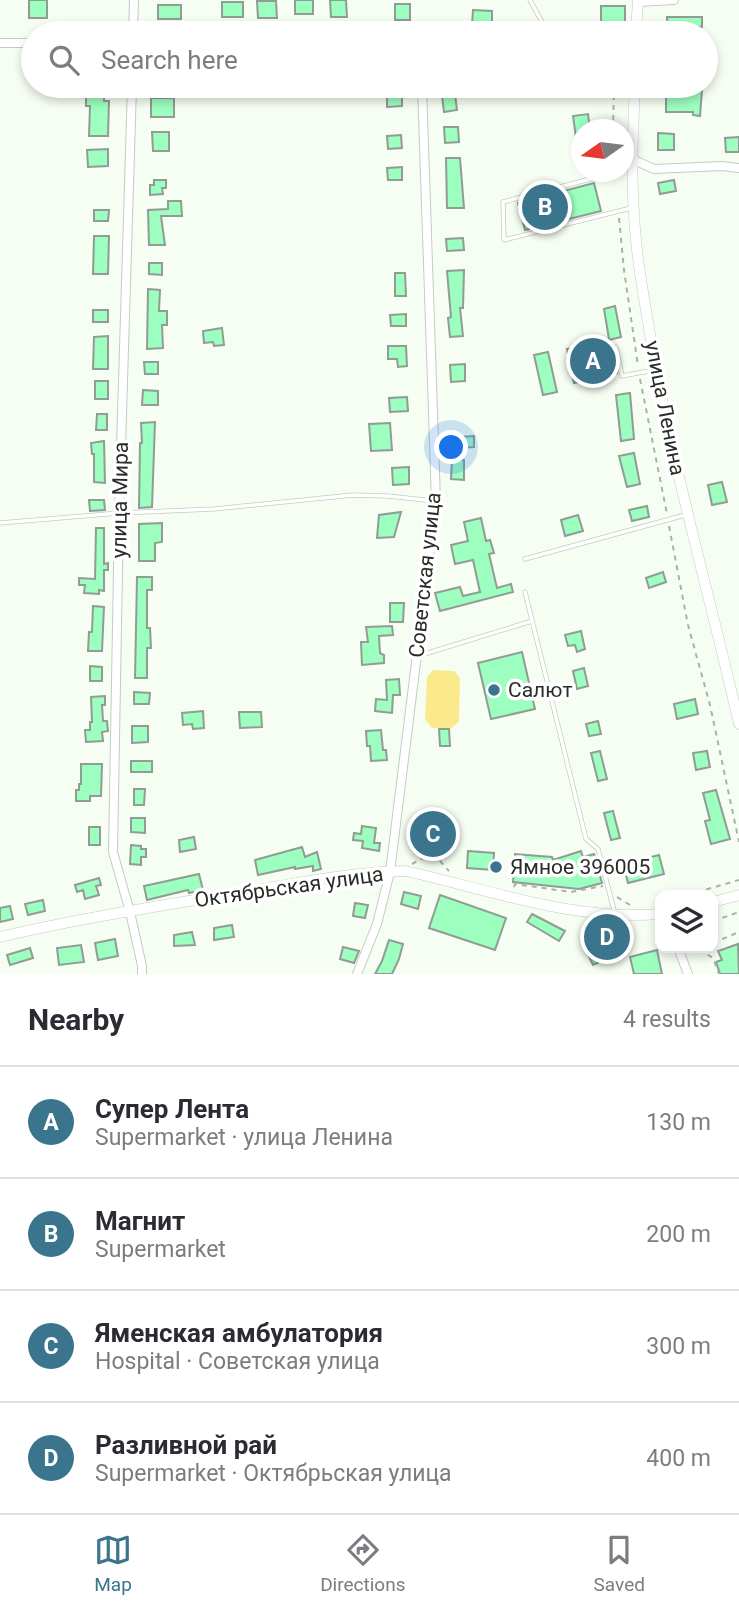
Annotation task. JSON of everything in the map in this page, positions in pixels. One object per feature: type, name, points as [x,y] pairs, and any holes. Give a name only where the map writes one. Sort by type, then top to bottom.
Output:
[{"type":"street","points":[[134,0],[134,21]]},
{"type":"street","points":[[637,21],[638,1],[674,0]]},
{"type":"street","points":[[0,43],[21,43]]},
{"type":"street","name":"улица Мира","points":[[132,98],[119,513],[113,852],[130,912],[142,974]]},
{"type":"street","name":"Советская улица","points":[[357,974],[377,924],[390,872],[436,501],[422,98]]},
{"type":"street","name":"улица Ленина","points":[[632,119],[634,98]]},
{"type":"street","points":[[634,166],[654,169],[722,166],[739,168]]},
{"type":"street","name":"улица Ленина","points":[[631,182],[644,296],[656,370],[687,514],[739,724]]},
{"type":"street","name":"Октябрьская улица","points":[[0,937],[81,920],[332,877],[390,872],[406,872],[508,897],[615,915],[655,914]]},
{"type":"street","points":[[718,901],[739,895]]},
{"type":"street","points":[[680,953],[688,974]]},
{"type":"lane","points":[[530,0],[541,21]]},
{"type":"lane","points":[[579,182],[503,202],[504,240],[634,208]]},
{"type":"lane","points":[[616,346],[622,376],[656,370]]},
{"type":"lane","points":[[0,523],[119,513],[214,509],[353,495],[388,495],[436,501]]},
{"type":"lane","points":[[525,559],[687,514]]},
{"type":"lane","points":[[525,592],[586,839],[598,849],[605,885],[615,915]]},
{"type":"lane","points":[[416,657],[532,621]]},
{"type":"path","points":[[613,119],[614,98]]},
{"type":"path","points":[[619,218],[639,372],[688,625],[710,705],[739,842]]},
{"type":"path","points":[[704,890],[739,880]]},
{"type":"path","points":[[605,885],[611,884],[614,895],[636,909]]},
{"type":"path","points":[[718,919],[739,912]]},
{"type":"path","points":[[718,941],[739,932]]},
{"type":"path","points":[[705,953],[713,958],[719,974]]},
{"type":"shaded area","points":[[433,670],[454,671],[460,678],[459,722],[450,729],[432,728],[425,719],[427,677]]},
{"type":"shaded area","points":[[421,823],[448,826],[446,845],[439,844],[438,850],[424,848],[424,843],[419,842]]},
{"type":"building","points":[[29,0],[47,0],[47,18],[29,18]]},
{"type":"building","points":[[295,0],[313,0],[313,14],[295,14]]},
{"type":"building","points":[[330,0],[346,0],[347,17],[331,17]]},
{"type":"building","points":[[257,1],[276,1],[277,18],[258,18]]},
{"type":"building","points":[[222,2],[243,2],[243,17],[222,17]]},
{"type":"building","points":[[395,4],[410,4],[410,20],[395,20]]},
{"type":"building","points":[[158,5],[181,5],[181,19],[158,19]]},
{"type":"building","points":[[601,6],[625,6],[625,21],[601,21]]},
{"type":"building","points":[[473,10],[492,11],[492,21],[472,21]]},
{"type":"building","points":[[667,17],[702,17],[702,21],[667,21]]},
{"type":"building","points":[[86,98],[104,98],[104,101],[109,101],[108,136],[89,136],[90,106],[86,106]]},
{"type":"building","points":[[151,98],[174,98],[174,117],[151,117]]},
{"type":"building","points":[[387,98],[402,98],[402,106],[387,107]]},
{"type":"building","points":[[442,98],[456,98],[457,110],[444,112]]},
{"type":"building","points":[[666,98],[701,98],[700,116],[693,115],[693,112],[666,112]]},
{"type":"building","points":[[588,114],[589,119],[573,119],[573,116]]},
{"type":"building","points":[[444,127],[458,127],[459,142],[445,143]]},
{"type":"building","points":[[152,132],[169,132],[169,151],[153,151]]},
{"type":"building","points":[[658,133],[674,134],[674,150],[658,150]]},
{"type":"building","points":[[401,135],[402,148],[388,149],[387,136]]},
{"type":"building","points":[[739,137],[739,152],[726,152],[725,138]]},
{"type":"building","points":[[108,149],[108,166],[88,167],[87,150]]},
{"type":"building","points":[[446,158],[460,158],[464,208],[447,208]]},
{"type":"building","points":[[402,167],[402,180],[388,180],[387,168]]},
{"type":"building","points":[[154,180],[166,180],[166,188],[162,188],[163,194],[150,195],[150,185],[154,185]]},
{"type":"building","points":[[674,180],[676,191],[660,194],[658,183]]},
{"type":"building","points":[[594,183],[601,211],[525,230],[518,203]]},
{"type":"building","points":[[168,201],[181,201],[182,216],[161,216],[165,245],[149,245],[148,210],[168,209]]},
{"type":"building","points":[[94,210],[109,210],[108,221],[94,221]]},
{"type":"building","points":[[94,236],[109,236],[108,274],[93,274]]},
{"type":"building","points":[[463,238],[464,250],[447,251],[446,239]]},
{"type":"building","points":[[149,263],[162,263],[162,275],[149,274]]},
{"type":"building","points":[[464,270],[463,308],[460,308],[463,336],[450,337],[447,271]]},
{"type":"building","points":[[395,273],[405,273],[406,296],[395,296]]},
{"type":"building","points":[[148,289],[160,290],[159,311],[167,311],[167,325],[162,325],[163,348],[147,349]]},
{"type":"building","points":[[615,306],[621,337],[609,340],[617,373],[574,383],[567,349],[609,339],[604,309]]},
{"type":"building","points":[[93,310],[108,310],[108,322],[93,322]]},
{"type":"building","points":[[406,314],[406,326],[391,326],[390,315]]},
{"type":"building","points":[[222,328],[224,345],[204,343],[203,331]]},
{"type":"building","points":[[108,336],[108,369],[93,369],[94,337]]},
{"type":"building","points":[[388,346],[406,346],[407,366],[398,367],[397,359],[388,359]]},
{"type":"building","points":[[548,352],[557,392],[543,395],[534,355]]},
{"type":"building","points":[[144,362],[158,362],[158,374],[145,374]]},
{"type":"building","points":[[465,364],[465,381],[451,382],[450,365]]},
{"type":"building","points":[[95,381],[108,381],[108,399],[95,399]]},
{"type":"building","points":[[143,390],[158,391],[158,405],[142,405]]},
{"type":"building","points":[[630,393],[634,439],[621,441],[616,395]]},
{"type":"building","points":[[407,397],[408,411],[390,412],[389,398]]},
{"type":"building","points":[[97,414],[107,414],[107,430],[96,430]]},
{"type":"building","points":[[155,422],[152,507],[139,508],[141,423]]},
{"type":"building","points":[[390,423],[392,450],[371,451],[369,424]]},
{"type":"building","points":[[474,436],[474,447],[459,448],[458,437]]},
{"type":"building","points":[[104,441],[105,483],[94,482],[94,454],[91,443]]},
{"type":"building","points":[[634,453],[640,484],[627,487],[619,456]]},
{"type":"building","points":[[452,459],[464,460],[464,480],[451,479]]},
{"type":"building","points":[[409,467],[409,484],[393,485],[392,468]]},
{"type":"building","points":[[722,482],[727,502],[712,505],[708,485]]},
{"type":"building","points":[[89,500],[104,500],[105,510],[90,511]]},
{"type":"building","points":[[647,506],[649,517],[632,521],[629,510]]},
{"type":"building","points":[[401,512],[394,537],[377,538],[379,515]]},
{"type":"building","points":[[578,515],[583,531],[565,536],[561,520]]},
{"type":"building","points":[[481,518],[486,541],[490,540],[494,553],[489,554],[497,588],[511,584],[513,592],[440,611],[435,593],[460,587],[463,596],[480,592],[473,560],[455,564],[451,545],[468,541],[464,522]]},
{"type":"building","points":[[162,523],[162,542],[155,543],[155,561],[139,561],[139,524]]},
{"type":"building","points":[[96,528],[104,528],[104,564],[108,563],[108,570],[104,570],[104,591],[99,590],[99,594],[84,593],[85,585],[79,585],[79,578],[95,579]]},
{"type":"building","points":[[663,572],[666,582],[649,588],[646,578]]},
{"type":"building","points":[[137,577],[152,577],[152,590],[147,590],[147,628],[150,628],[151,648],[147,648],[147,678],[135,678]]},
{"type":"building","points":[[390,603],[404,603],[403,622],[390,622]]},
{"type":"building","points":[[93,606],[104,607],[102,651],[88,651]]},
{"type":"building","points":[[392,626],[393,635],[379,636],[380,653],[384,655],[384,663],[362,665],[361,642],[368,642],[366,627]]},
{"type":"building","points":[[581,631],[585,649],[577,652],[575,645],[568,646],[565,635]]},
{"type":"building","points":[[522,652],[535,709],[491,719],[478,663]]},
{"type":"building","points":[[90,666],[102,667],[102,681],[90,681]]},
{"type":"building","points":[[584,668],[588,686],[577,689],[573,671]]},
{"type":"building","points":[[399,679],[400,695],[393,695],[392,713],[375,711],[376,699],[387,700],[386,680]]},
{"type":"building","points":[[134,692],[150,693],[149,704],[134,704]]},
{"type":"building","points":[[105,696],[105,705],[102,705],[103,721],[107,721],[108,731],[102,732],[103,741],[86,742],[85,730],[90,730],[92,722],[91,697]]},
{"type":"building","points":[[695,699],[698,714],[677,719],[674,704]]},
{"type":"building","points":[[203,711],[204,728],[193,729],[192,724],[183,725],[182,713]]},
{"type":"building","points":[[239,712],[261,712],[262,727],[240,728]]},
{"type":"building","points":[[598,721],[601,734],[589,736],[586,724]]},
{"type":"building","points":[[132,726],[148,726],[148,742],[132,743]]},
{"type":"building","points":[[439,729],[449,729],[450,746],[440,746]]},
{"type":"building","points":[[381,730],[387,760],[371,761],[366,731]]},
{"type":"building","points":[[600,751],[607,779],[598,781],[591,753]]},
{"type":"building","points":[[707,751],[710,767],[696,770],[693,753]]},
{"type":"building","points":[[131,761],[152,761],[152,772],[131,772]]},
{"type":"building","points":[[81,764],[102,764],[101,796],[90,796],[90,801],[76,801],[76,790],[79,790],[81,784]]},
{"type":"building","points":[[134,789],[145,789],[144,805],[134,805]]},
{"type":"building","points":[[716,790],[730,839],[711,844],[705,821],[710,820],[703,793]]},
{"type":"building","points":[[613,811],[620,838],[611,840],[604,813]]},
{"type":"building","points":[[131,818],[145,818],[145,833],[131,832]]},
{"type":"building","points":[[362,826],[376,828],[374,843],[380,843],[379,851],[362,848],[363,841],[353,840],[354,833],[361,834]]},
{"type":"building","points":[[89,827],[100,827],[100,845],[89,845]]},
{"type":"building","points":[[194,837],[196,849],[180,852],[179,840]]},
{"type":"building","points":[[131,845],[146,849],[146,857],[141,857],[141,865],[130,864]]},
{"type":"building","points":[[302,847],[305,857],[317,852],[321,869],[313,871],[313,866],[295,867],[258,875],[255,860]]},
{"type":"building","points":[[468,851],[494,853],[493,870],[467,868]]},
{"type":"building","points":[[581,851],[583,857],[594,854],[602,883],[579,889],[513,882],[515,854],[552,857],[553,860]]},
{"type":"building","points":[[659,855],[664,874],[628,883],[623,864]]},
{"type":"building","points":[[199,874],[203,890],[189,893],[188,890],[147,900],[144,886]]},
{"type":"building","points":[[99,878],[101,885],[96,886],[99,895],[85,899],[83,890],[77,892],[75,885]]},
{"type":"building","points":[[404,892],[421,896],[418,909],[401,904]]},
{"type":"building","points":[[440,895],[506,918],[495,950],[429,928]]},
{"type":"building","points":[[43,900],[45,911],[28,915],[25,904]]},
{"type":"building","points":[[355,903],[368,905],[365,918],[353,916]]},
{"type":"building","points":[[10,906],[13,919],[0,922],[0,908]]},
{"type":"building","points":[[532,914],[565,931],[559,941],[527,922]]},
{"type":"building","points":[[232,925],[234,937],[214,940],[214,928]]},
{"type":"building","points":[[605,927],[617,954],[593,965],[585,948],[590,945],[586,936]]},
{"type":"building","points":[[192,932],[195,945],[174,946],[174,935]]},
{"type":"building","points":[[115,939],[118,956],[98,960],[95,943]]},
{"type":"building","points":[[389,940],[403,944],[399,959],[392,974],[375,974],[382,961]]},
{"type":"building","points":[[738,944],[739,974],[720,974],[716,962],[722,960],[718,951]]},
{"type":"building","points":[[81,945],[84,962],[59,965],[57,948]]},
{"type":"building","points":[[343,947],[359,951],[354,963],[340,959]]},
{"type":"building","points":[[30,948],[33,958],[10,965],[7,955]]},
{"type":"building","points":[[655,951],[662,974],[634,974],[630,957]]},
{"type":"place","name":"Магнит","points":[[545,207]]},
{"type":"place","name":"Супер Лента","points":[[593,361]]},
{"type":"place","name":"Салют","points":[[494,690]]},
{"type":"place","name":"Яменская амбулатория","points":[[433,834]]},
{"type":"place","name":"Ямное 396005","points":[[496,867]]},
{"type":"place","name":"Разливной рай","points":[[607,937]]}]
